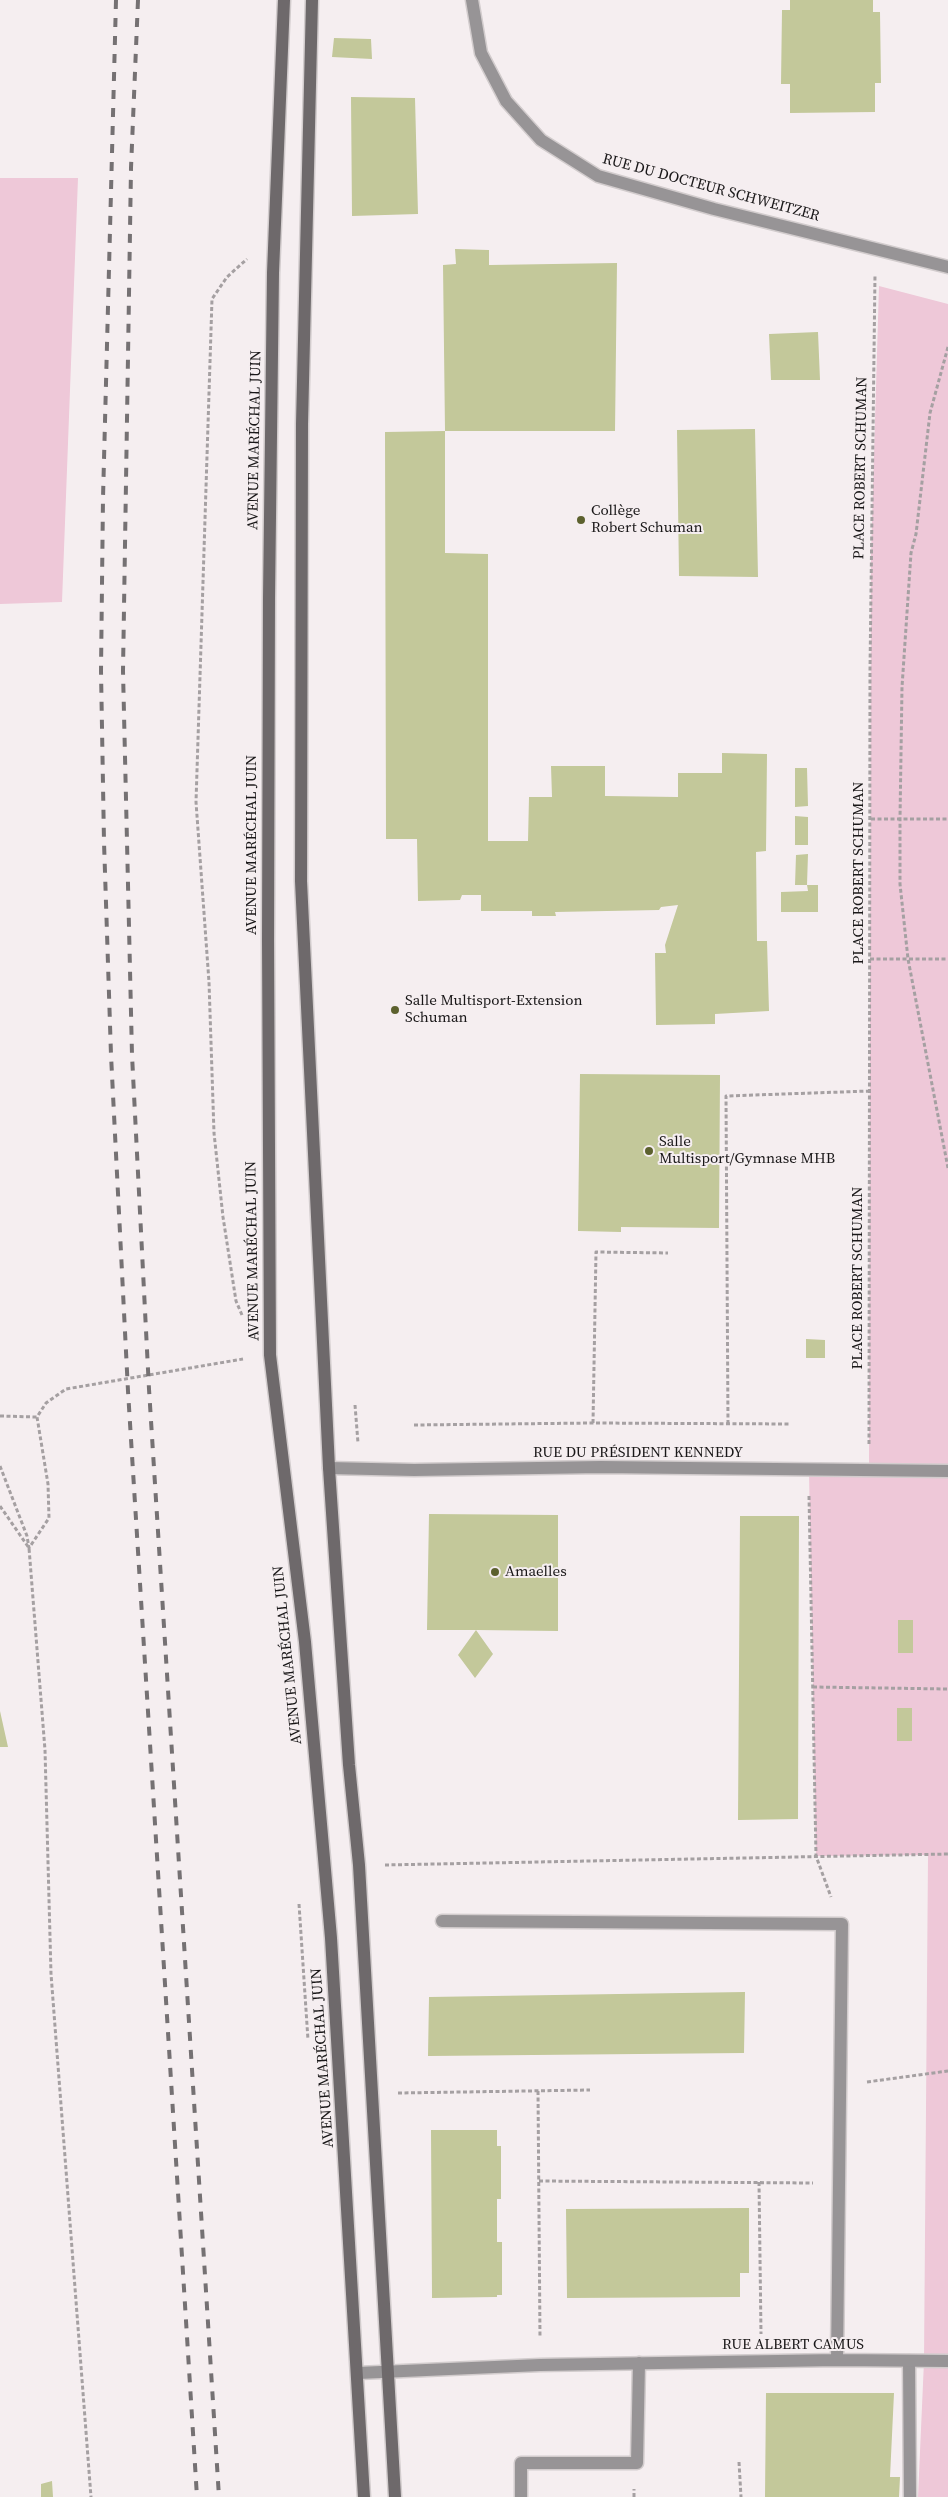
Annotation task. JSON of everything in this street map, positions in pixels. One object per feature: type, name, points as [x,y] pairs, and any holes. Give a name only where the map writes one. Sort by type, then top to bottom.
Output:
[{"type":"main road","name":"AVENUE MARÉCHAL JUIN","points":[[284,0],[273,273],[269,598],[270,1355],[305,1642],[331,1938],[364,2497]]},
{"type":"main road","points":[[312,0],[302,424],[301,881],[329,1468],[349,1765],[359,1865],[395,2497]]},
{"type":"street","name":"RUE DU DOCTEUR SCHWEITZER","points":[[472,0],[481,52],[506,101],[541,140],[598,176],[714,209],[948,267]]},
{"type":"street","name":"RUE DU PRÉSIDENT KENNEDY","points":[[329,1468],[414,1470],[601,1467],[870,1472],[948,1471]]},
{"type":"street","points":[[442,1921],[842,1924],[837,2360]]},
{"type":"street","name":"RUE ALBERT CAMUS","points":[[358,2373],[540,2365],[837,2360],[948,2361]]},
{"type":"street","points":[[909,2361],[910,2497]]},
{"type":"street","points":[[521,2497],[522,2463],[637,2463],[639,2363]]},
{"type":"path","points":[[243,1316],[236,1301],[223,1216],[214,1133],[209,982],[196,802],[212,299],[227,277],[250,255]]},
{"type":"path","name":"PLACE ROBERT SCHUMAN","points":[[870,1472],[870,819],[875,274]]},
{"type":"path","points":[[948,346],[930,413],[916,534],[911,553],[902,687],[900,819],[900,884],[908,959],[948,1168]]},
{"type":"path","points":[[870,819],[948,819]]},
{"type":"path","points":[[870,960],[948,959]]},
{"type":"path","points":[[728,1424],[726,1096],[870,1091]]},
{"type":"path","points":[[593,1422],[596,1252],[668,1253]]},
{"type":"path","points":[[29,1548],[49,1518],[48,1484],[36,1417],[46,1403],[66,1389],[250,1357]]},
{"type":"path","points":[[0,1416],[36,1417]]},
{"type":"path","points":[[414,1425],[593,1422],[790,1424]]},
{"type":"path","points":[[0,1466],[27,1536],[29,1548],[45,1750],[51,1974],[91,2497]]},
{"type":"path","points":[[809,1471],[816,1856],[842,1924]]},
{"type":"path","points":[[0,1506],[29,1548]]},
{"type":"path","points":[[813,1687],[948,1689]]},
{"type":"path","points":[[359,1865],[948,1854]]},
{"type":"path","points":[[298,1895],[308,2041]]},
{"type":"path","points":[[840,2086],[948,2071]]},
{"type":"path","points":[[372,2093],[590,2090]]},
{"type":"path","points":[[538,2092],[540,2365]]},
{"type":"path","points":[[539,2181],[839,2183]]},
{"type":"path","points":[[759,2182],[761,2361]]},
{"type":"path","points":[[739,2462],[741,2497]]},
{"type":"shaded area","points":[[0,178],[78,178],[62,602],[0,604]]},
{"type":"shaded area","points":[[879,286],[948,304],[948,2497],[918,2497],[924,2361],[928,1855],[816,1856],[809,1471],[869,1471],[871,556]]},
{"type":"building","points":[[790,0],[873,0],[873,12],[880,12],[881,83],[875,83],[875,112],[790,113],[790,84],[781,84],[782,10],[790,10]]},
{"type":"building","points":[[334,38],[371,39],[372,59],[332,57]]},
{"type":"building","points":[[351,97],[415,98],[418,214],[352,216]]},
{"type":"building","points":[[455,249],[489,250],[489,265],[617,263],[615,431],[445,431],[443,265],[456,264]]},
{"type":"building","points":[[818,332],[820,380],[771,380],[769,334]]},
{"type":"building","points":[[755,429],[758,577],[679,576],[677,430]]},
{"type":"building","points":[[445,431],[445,553],[488,554],[488,841],[528,841],[529,797],[552,797],[551,766],[605,766],[605,796],[678,797],[678,773],[722,773],[722,753],[767,754],[766,851],[756,852],[757,941],[767,941],[769,1011],[715,1014],[715,1024],[656,1025],[655,953],[666,953],[665,945],[678,905],[661,907],[659,910],[555,912],[556,916],[532,916],[532,911],[481,911],[481,895],[462,895],[460,900],[418,901],[417,839],[386,839],[385,432]]},
{"type":"building","points":[[795,768],[807,768],[808,806],[795,807]]},
{"type":"building","points":[[795,816],[808,817],[808,845],[795,845]]},
{"type":"building","points":[[808,854],[807,885],[795,885],[796,855]]},
{"type":"building","points":[[807,885],[818,885],[818,912],[781,912],[781,892],[808,891]]},
{"type":"building","name":"Salle Multisport/Gymnase MHB","points":[[580,1074],[720,1075],[719,1228],[621,1227],[621,1232],[578,1231]]},
{"type":"building","points":[[806,1339],[825,1340],[825,1358],[806,1358]]},
{"type":"building","points":[[429,1514],[558,1515],[558,1631],[427,1630]]},
{"type":"building","points":[[740,1516],[799,1516],[798,1819],[738,1820]]},
{"type":"building","points":[[898,1620],[913,1620],[913,1653],[898,1653]]},
{"type":"building","points":[[476,1630],[493,1654],[475,1678],[458,1655]]},
{"type":"building","points":[[897,1708],[912,1708],[912,1741],[897,1741]]},
{"type":"building","points":[[0,1711],[8,1747],[0,1747]]},
{"type":"building","points":[[745,1992],[744,2053],[428,2056],[429,1997]]},
{"type":"building","points":[[431,2130],[497,2130],[497,2146],[501,2146],[501,2199],[497,2199],[497,2242],[502,2242],[502,2295],[497,2295],[497,2297],[432,2298]]},
{"type":"building","points":[[749,2208],[749,2273],[740,2273],[740,2297],[567,2298],[566,2209]]},
{"type":"building","points":[[766,2393],[894,2393],[890,2477],[900,2477],[899,2497],[765,2497]]},
{"type":"building","points":[[52,2481],[53,2497],[41,2497],[41,2484]]},
{"type":"railway","points":[[116,0],[103,498],[101,671],[104,842],[111,1055],[128,1391],[197,2497]]},
{"type":"railway","points":[[138,0],[131,168],[123,671],[132,1055],[149,1389],[219,2497]]},
{"type":"place","name":"Collège Robert Schuman","points":[[581,520]]},
{"type":"place","name":"Salle Multisport-Extension Schuman","points":[[395,1010]]},
{"type":"place","name":"Salle Multisport/Gymnase MHB","points":[[649,1151]]},
{"type":"place","name":"Amaelles","points":[[495,1572]]}]
